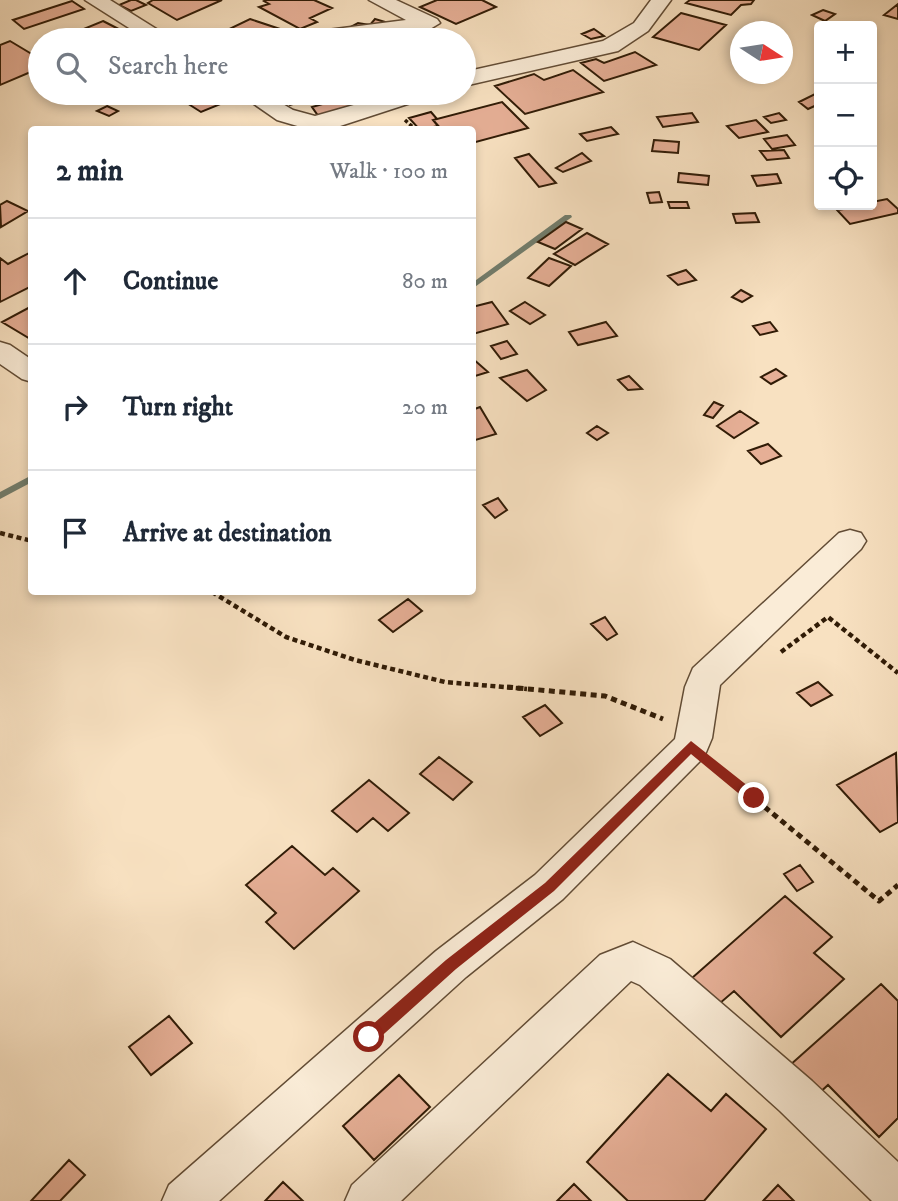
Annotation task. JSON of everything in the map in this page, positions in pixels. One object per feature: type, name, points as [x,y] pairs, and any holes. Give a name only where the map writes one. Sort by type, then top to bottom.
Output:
[{"type":"street","points":[[95,0],[143,28]]},
{"type":"street","points":[[379,0],[430,23],[391,28]]},
{"type":"street","points":[[476,76],[610,46],[641,27],[661,0]]},
{"type":"street","points":[[269,105],[293,120],[312,124],[326,123],[381,105]]},
{"type":"street","points":[[0,351],[28,370]]},
{"type":"street","points":[[185,1201],[451,964],[549,887],[695,727],[705,678],[850,541]]},
{"type":"street","points":[[368,1201],[615,968],[633,961],[655,971],[796,1096],[898,1194]]},
{"type":"path","points":[[0,533],[28,540]]},
{"type":"path","points":[[217,595],[286,637],[355,660],[445,682],[606,696],[667,720],[695,727],[879,901],[898,885]]},
{"type":"path","points":[[775,656],[828,617],[898,673]]},
{"type":"building","points":[[131,0],[146,5],[131,11],[119,5]]},
{"type":"building","points":[[153,0],[222,0],[177,20],[148,3]]},
{"type":"building","points":[[314,0],[332,8],[310,18],[317,22],[298,28],[259,7],[269,4],[264,1]]},
{"type":"building","points":[[437,0],[482,0],[496,7],[456,24],[420,7]]},
{"type":"building","points":[[690,0],[754,0],[751,4],[741,5],[731,15],[686,3]]},
{"type":"building","points":[[72,1],[84,9],[24,29],[13,20]]},
{"type":"building","points":[[898,4],[898,19],[884,15]]},
{"type":"building","points":[[823,10],[835,14],[825,21],[812,15]]},
{"type":"building","points":[[681,13],[726,25],[699,50],[653,37]]},
{"type":"building","points":[[250,19],[277,28],[231,28]]},
{"type":"building","points":[[375,19],[406,28],[349,28],[358,23],[370,25]]},
{"type":"building","points":[[103,21],[117,28],[86,28]]},
{"type":"building","points":[[594,29],[604,36],[591,39],[582,34]]},
{"type":"building","points":[[10,41],[28,52],[28,73],[0,85],[0,45]]},
{"type":"building","points":[[635,52],[656,65],[604,81],[581,63],[596,59],[604,63]]},
{"type":"building","points":[[573,70],[603,92],[525,114],[495,86],[534,74],[544,80]]},
{"type":"building","points":[[814,94],[814,106],[808,109],[799,102]]},
{"type":"building","points":[[502,102],[528,128],[476,142],[476,126],[438,126],[433,120]]},
{"type":"building","points":[[190,105],[218,105],[201,112]]},
{"type":"building","points":[[319,105],[368,105],[319,117],[312,107]]},
{"type":"building","points":[[107,106],[118,111],[109,116],[97,111]]},
{"type":"building","points":[[431,112],[437,119],[433,120],[438,126],[416,126],[409,118]]},
{"type":"building","points":[[692,113],[698,122],[663,127],[657,117]]},
{"type":"building","points":[[779,113],[786,120],[771,123],[764,117]]},
{"type":"building","points":[[756,120],[768,132],[739,138],[727,126]]},
{"type":"building","points":[[611,127],[618,134],[587,141],[580,134]]},
{"type":"building","points":[[787,135],[795,145],[772,149],[764,139]]},
{"type":"building","points":[[654,140],[679,142],[678,153],[652,151]]},
{"type":"building","points":[[784,150],[789,158],[767,160],[760,151]]},
{"type":"building","points":[[582,153],[591,161],[563,172],[556,168]]},
{"type":"building","points":[[529,154],[556,183],[539,187],[515,158]]},
{"type":"building","points":[[679,173],[709,176],[708,185],[678,182]]},
{"type":"building","points":[[777,174],[781,183],[757,186],[752,176]]},
{"type":"building","points":[[659,192],[662,202],[650,203],[647,193]]},
{"type":"building","points":[[887,199],[898,209],[898,213],[850,224],[837,210],[877,210],[877,201]]},
{"type":"building","points":[[7,201],[28,211],[1,227],[0,205]]},
{"type":"building","points":[[668,202],[687,202],[689,208],[670,208]]},
{"type":"building","points":[[755,213],[759,222],[736,223],[733,214]]},
{"type":"building","points":[[566,222],[582,229],[555,249],[538,242]]},
{"type":"building","points":[[587,233],[608,244],[575,265],[554,254]]},
{"type":"building","points":[[28,254],[28,288],[0,302],[0,258],[8,264]]},
{"type":"building","points":[[549,258],[571,266],[549,286],[528,278]]},
{"type":"building","points":[[686,270],[696,280],[678,285],[668,276]]},
{"type":"building","points":[[741,290],[752,296],[742,302],[732,297]]},
{"type":"building","points":[[492,302],[508,324],[476,333],[476,306]]},
{"type":"building","points":[[525,302],[545,315],[530,324],[510,311]]},
{"type":"building","points":[[28,308],[28,338],[2,322]]},
{"type":"building","points":[[606,322],[617,336],[578,345],[569,332]]},
{"type":"building","points":[[770,322],[777,331],[760,335],[753,326]]},
{"type":"building","points":[[507,341],[517,354],[501,359],[491,346]]},
{"type":"building","points":[[476,362],[488,372],[476,376]]},
{"type":"building","points":[[776,369],[786,376],[771,384],[761,377]]},
{"type":"building","points":[[527,370],[546,390],[527,401],[500,378]]},
{"type":"building","points":[[629,376],[642,389],[628,390],[618,380]]},
{"type":"building","points":[[714,402],[723,406],[713,418],[704,415]]},
{"type":"building","points":[[480,407],[496,434],[476,440],[476,408]]},
{"type":"building","points":[[740,411],[758,423],[734,438],[717,426]]},
{"type":"building","points":[[597,426],[608,433],[597,440],[587,433]]},
{"type":"building","points":[[768,444],[781,456],[761,464],[748,451]]},
{"type":"building","points":[[498,498],[507,510],[495,518],[483,505]]},
{"type":"building","points":[[408,599],[422,611],[393,632],[379,620]]},
{"type":"building","points":[[605,617],[617,634],[607,640],[591,624]]},
{"type":"building","points":[[818,682],[832,695],[811,706],[797,693]]},
{"type":"building","points":[[545,705],[562,723],[540,736],[523,717]]},
{"type":"building","points":[[896,753],[898,822],[880,832],[837,785]]},
{"type":"building","points":[[439,757],[472,782],[453,800],[420,774]]},
{"type":"building","points":[[369,780],[409,813],[388,831],[373,818],[357,832],[332,811]]},
{"type":"building","points":[[292,846],[325,875],[333,868],[359,891],[294,949],[266,922],[276,913],[246,885]]},
{"type":"building","points":[[800,865],[813,882],[797,891],[784,874]]},
{"type":"building","points":[[785,896],[832,937],[814,953],[844,979],[781,1037],[734,991],[719,1004],[692,978]]},
{"type":"building","points":[[881,984],[898,1001],[898,1118],[879,1137],[828,1085],[817,1095],[789,1066]]},
{"type":"building","points":[[169,1016],[192,1043],[151,1075],[129,1047]]},
{"type":"building","points":[[668,1074],[711,1111],[726,1094],[766,1129],[704,1201],[628,1201],[587,1162]]},
{"type":"building","points":[[399,1075],[430,1107],[374,1160],[343,1126]]},
{"type":"building","points":[[69,1160],[85,1175],[60,1201],[31,1201]]},
{"type":"building","points":[[283,1182],[303,1201],[265,1201]]},
{"type":"building","points":[[574,1184],[591,1201],[557,1201]]},
{"type":"building","points":[[778,1185],[794,1201],[763,1201]]},
{"type":"waterway","points":[[476,284],[568,217]]},
{"type":"waterway","points":[[0,496],[28,480]]},
{"type":"route","points":[[369,1037],[451,964],[549,887],[691,747],[754,798]]}]
